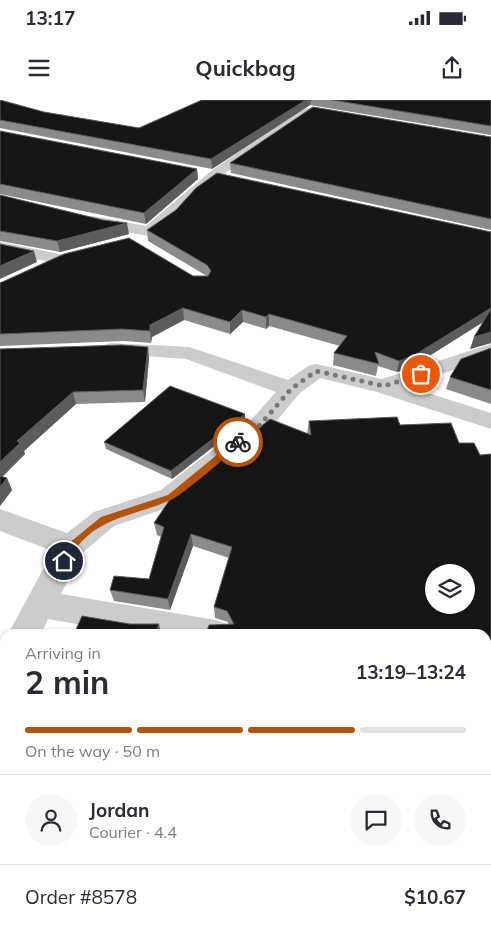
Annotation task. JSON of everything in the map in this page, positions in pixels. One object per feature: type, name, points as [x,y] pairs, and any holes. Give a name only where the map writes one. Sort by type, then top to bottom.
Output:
[{"type":"street","points":[[76,218],[138,241],[171,216],[190,194],[306,111],[316,110],[360,118]]},
{"type":"street","points":[[194,172],[233,180]]},
{"type":"street","points":[[0,247],[60,258]]},
{"type":"street","points":[[34,271],[60,258],[77,255]]},
{"type":"street","points":[[94,350],[124,349],[189,353],[291,389]]},
{"type":"street","points":[[384,386],[491,350]]},
{"type":"street","points":[[27,629],[71,546],[104,519],[170,498],[260,425],[291,389],[316,371],[384,386],[491,421]]},
{"type":"street","points":[[0,520],[71,546]]},
{"type":"street","points":[[41,604],[187,629]]},
{"type":"building","points":[[0,100],[44,112],[139,128],[202,100],[306,100],[211,159],[0,120]]},
{"type":"building","points":[[332,100],[491,100],[491,126]]},
{"type":"building","points":[[313,107],[491,137],[491,219],[230,163]]},
{"type":"building","points":[[0,131],[197,169],[144,213],[0,184]]},
{"type":"building","points":[[217,173],[491,232],[491,308],[413,356],[399,361],[375,352],[379,364],[334,353],[347,336],[269,314],[266,317],[242,310],[230,322],[183,308],[150,325],[150,331],[122,329],[0,334],[0,283],[64,254],[129,238],[193,276],[208,276],[211,271],[207,265],[147,230],[176,210],[196,188]]},
{"type":"building","points":[[0,195],[103,220],[127,223],[57,241],[0,231]]},
{"type":"building","points":[[0,244],[34,251],[0,266]]},
{"type":"building","points":[[491,309],[491,332],[474,337]]},
{"type":"building","points":[[122,345],[148,347],[143,390],[73,392],[17,441],[20,443],[0,462],[0,349]]},
{"type":"building","points":[[491,348],[491,390],[450,377],[461,359]]},
{"type":"building","points":[[170,386],[245,414],[171,471],[104,442]]},
{"type":"building","points":[[397,417],[400,425],[451,423],[459,443],[474,443],[480,455],[491,454],[491,629],[208,629],[209,625],[234,624],[227,611],[214,607],[232,547],[191,534],[168,599],[110,590],[114,576],[149,579],[164,527],[154,523],[173,495],[179,493],[270,419],[311,435],[309,421]]},
{"type":"building","points":[[0,476],[7,478],[0,487]]},
{"type":"building","points":[[82,616],[130,624],[159,624],[157,629],[76,629]]},
{"type":"way so far","points":[[238,442],[260,425],[291,389],[316,371],[384,386],[421,374]]},
{"type":"route","points":[[64,561],[71,546],[104,519],[170,498],[238,442]]}]
